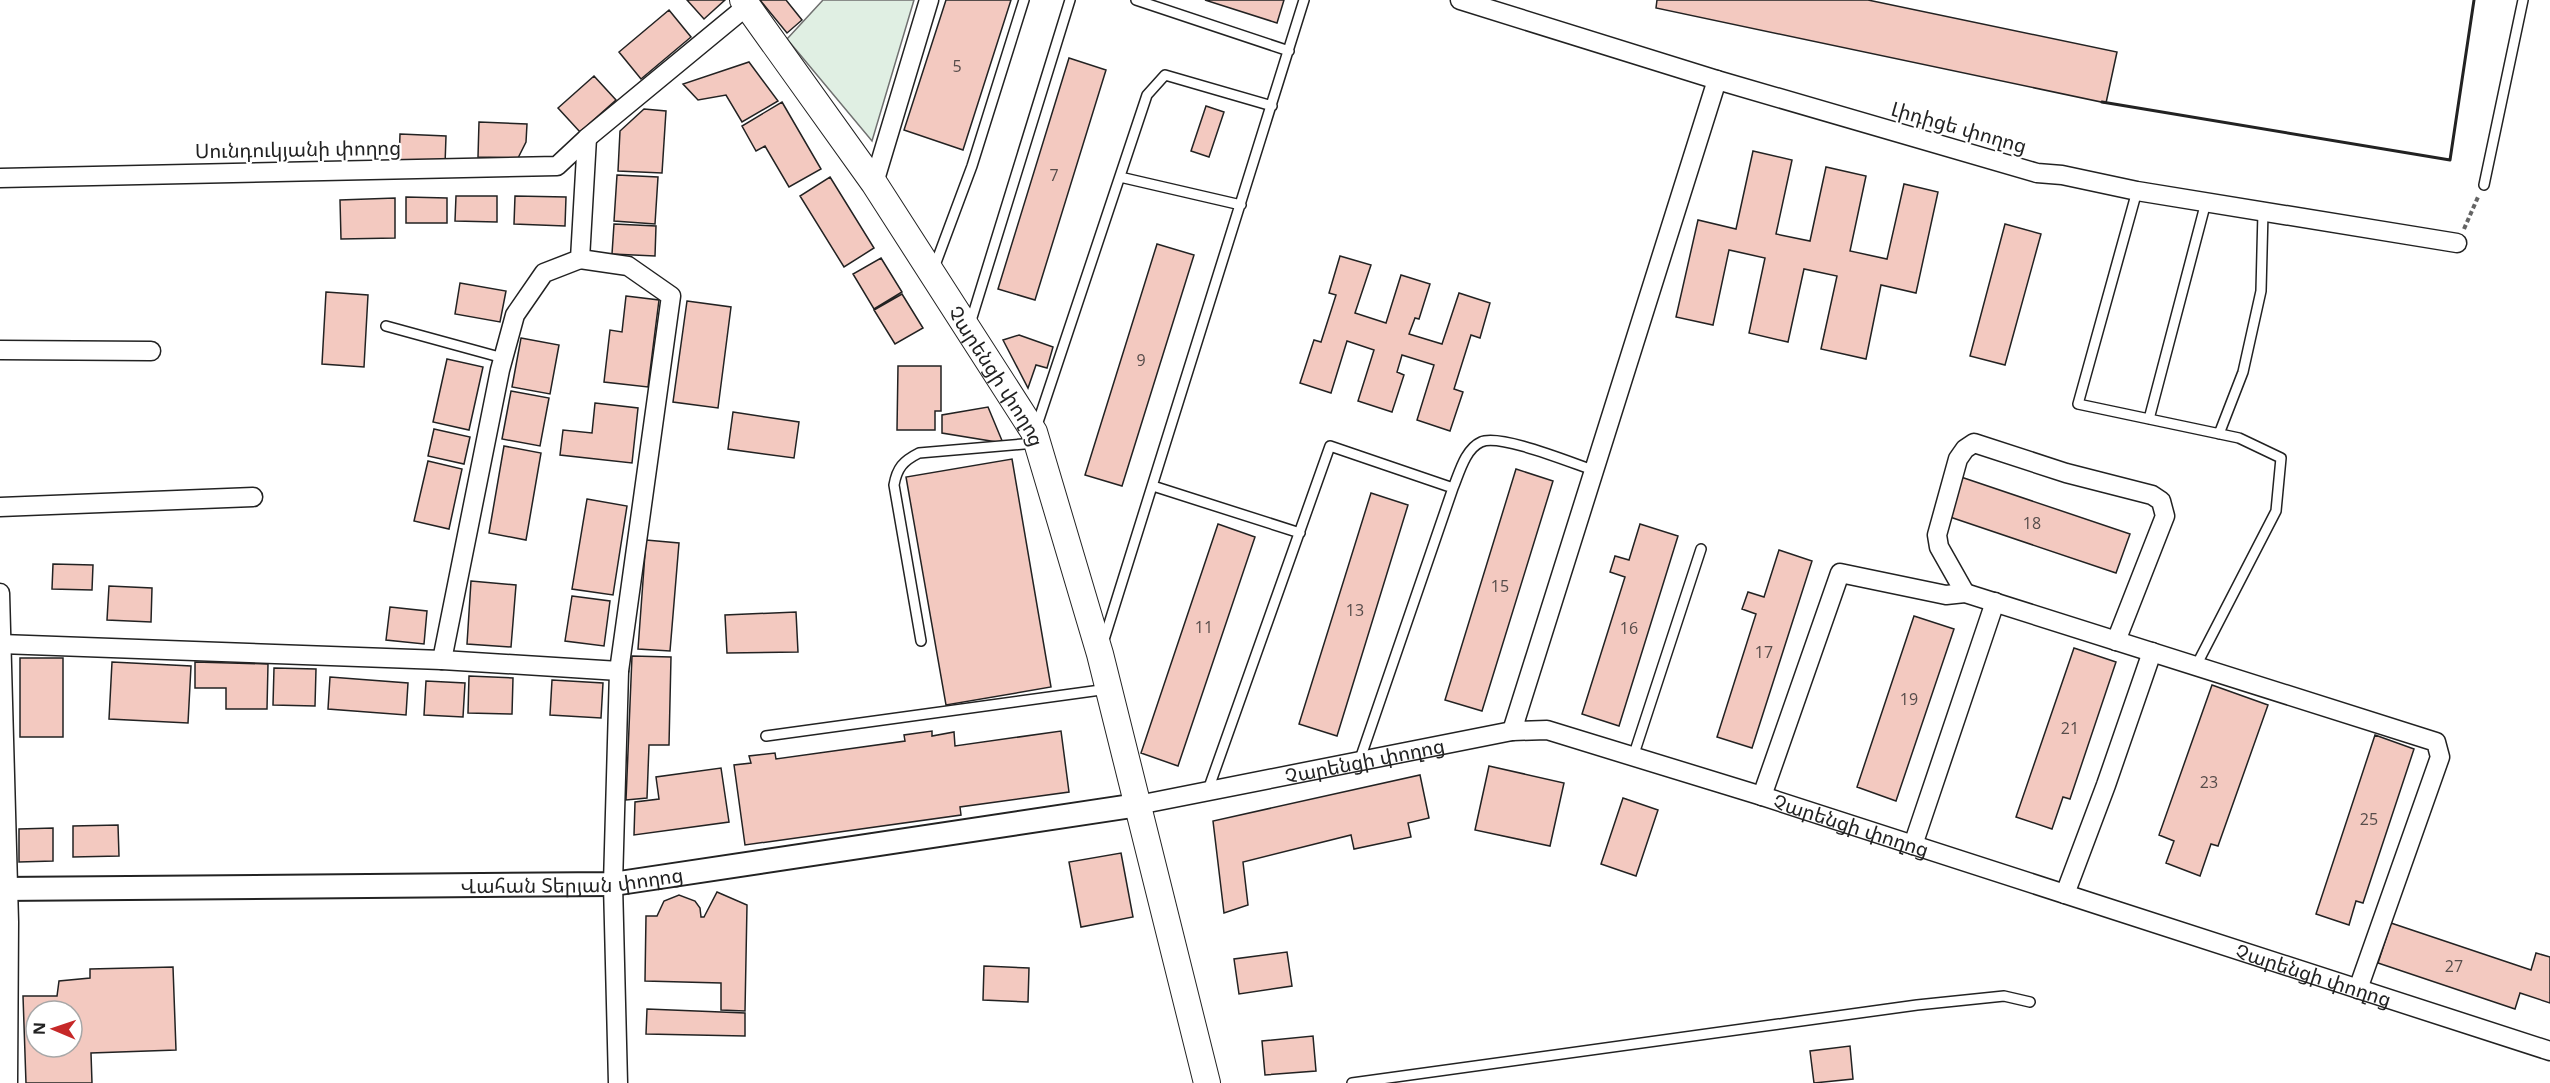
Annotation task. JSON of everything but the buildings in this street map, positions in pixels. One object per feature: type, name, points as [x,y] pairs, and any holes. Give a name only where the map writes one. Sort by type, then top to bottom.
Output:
[{"type":"main road","name":"Չարենցի փողոց","points":[[745,3],[874,183],[1036,437],[1100,654],[1207,1083]]},
{"type":"street","points":[[874,183],[929,0]]},
{"type":"street","name":"Լիդիցե փողոց","points":[[1460,0],[1717,80],[2037,173],[2062,175],[2264,212],[2457,243]]},
{"type":"street","name":"Սունդուկյանի փողոց","points":[[0,178],[557,166],[745,3]]},
{"type":"street","points":[[1512,731],[1596,471],[1717,80]]},
{"type":"street","points":[[580,259],[587,138]]},
{"type":"street","points":[[442,660],[503,358],[515,315],[544,273],[580,259],[628,266],[671,296],[619,671],[613,884],[618,1083]]},
{"type":"street","points":[[0,350],[151,351]]},
{"type":"street","points":[[1965,593],[1939,547],[1937,535],[1958,459],[1965,449],[1974,443],[2066,473],[2152,495],[2161,501],[2165,516],[2116,640]]},
{"type":"street","points":[[0,507],[253,497]]},
{"type":"street","points":[[1762,796],[1840,573],[1946,595],[1965,593],[2436,742],[2440,757],[2358,989]]},
{"type":"street","points":[[0,593],[3,889],[9,922],[8,1083]]},
{"type":"street","points":[[1913,845],[1995,602]]},
{"type":"street","points":[[1,644],[442,660],[619,671]]},
{"type":"street","points":[[2065,894],[2152,652]]},
{"type":"street","name":"Չարենցի փողոց","points":[[1138,805],[1512,731],[1547,730],[1762,796],[2550,1051]]},
{"type":"street","name":"Վահան Տերյան փողոց","points":[[3,889],[613,884],[1138,805]]},
{"type":"lane","points":[[932,273],[972,166],[1024,0]]},
{"type":"lane","points":[[968,329],[1070,0]]},
{"type":"lane","points":[[1136,0],[1289,51]]},
{"type":"lane","points":[[1100,654],[1304,0]]},
{"type":"lane","points":[[2484,185],[2523,0]]},
{"type":"lane","points":[[921,641],[894,485],[896,471],[906,460],[919,453],[1036,437],[1147,95],[1165,75],[1272,106]]},
{"type":"lane","points":[[1120,177],[1241,205]]},
{"type":"lane","points":[[2137,190],[2078,404],[2239,438],[2282,458],[2276,511],[2196,666]]},
{"type":"lane","points":[[2149,419],[2206,202]]},
{"type":"lane","points":[[2219,434],[2243,372],[2261,291],[2264,212]]},
{"type":"lane","points":[[386,326],[503,358]]},
{"type":"lane","points":[[1359,762],[1453,488],[1468,454],[1481,442],[1500,440],[1596,471]]},
{"type":"lane","points":[[1208,790],[1330,446],[1453,488]]},
{"type":"lane","points":[[1153,486],[1300,533]]},
{"type":"lane","points":[[1634,757],[1701,549]]},
{"type":"lane","points":[[766,736],[1108,689]]},
{"type":"lane","points":[[1352,1083],[1917,1005],[2004,996],[2030,1002]]},
{"type":"path","points":[[2457,243],[2484,185]]},
{"type":"green space","points":[[823,0],[914,0],[872,141],[787,39]]},
{"type":"wall","points":[[2102,102],[2450,160],[2474,0]]}]
